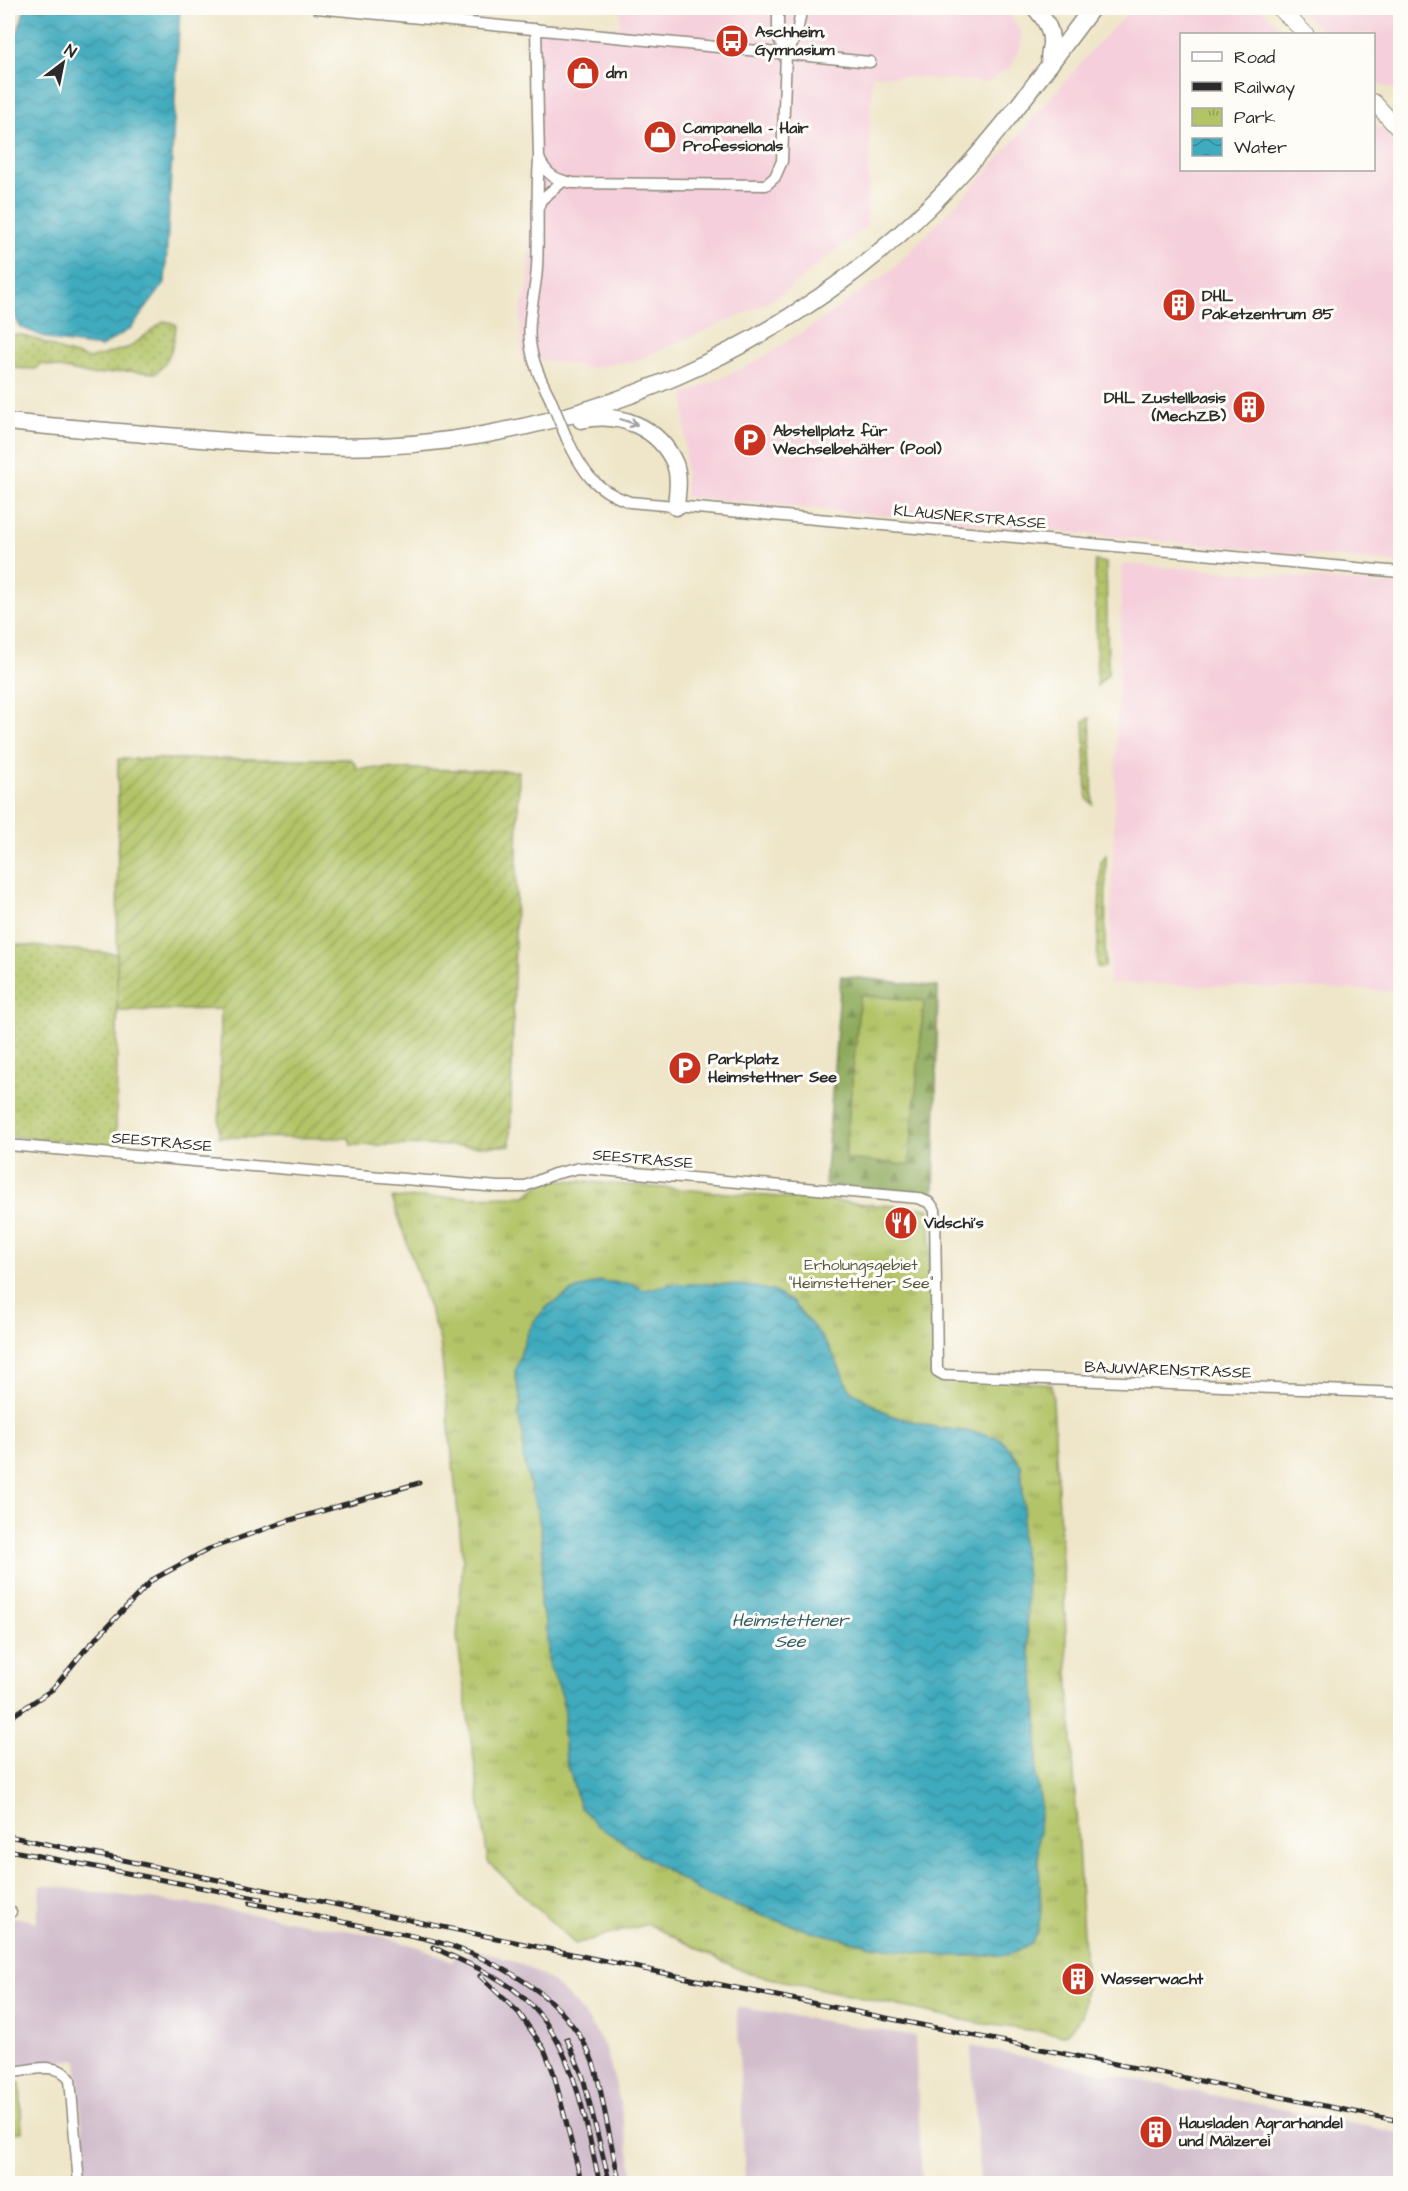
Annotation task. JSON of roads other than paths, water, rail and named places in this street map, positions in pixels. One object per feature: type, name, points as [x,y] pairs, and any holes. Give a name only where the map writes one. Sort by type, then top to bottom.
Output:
[{"type":"main road","points":[[1035,8],[1047,22],[1050,33],[1051,46],[1048,55],[1050,65]]},
{"type":"main road","points":[[8,422],[228,442],[346,446],[432,441],[510,429],[565,416],[647,390],[742,346],[798,312],[870,260],[931,205],[987,145],[1092,8]]},
{"type":"main road","points":[[510,429],[532,433],[591,418],[606,417],[642,426],[655,436],[675,465],[678,479],[675,507]]},
{"type":"street","points":[[317,8],[870,62]]},
{"type":"street","points":[[1279,8],[1305,33]]},
{"type":"street","points":[[539,158],[543,169],[563,181],[766,185],[775,177],[782,161],[786,54],[778,37],[778,9]]},
{"type":"street","points":[[778,9],[783,18],[789,20],[797,17],[801,10]]},
{"type":"street","points":[[786,54],[796,37],[801,10]]},
{"type":"street","points":[[536,29],[539,158],[536,197],[538,209]]},
{"type":"street","points":[[1375,101],[1401,114]]},
{"type":"street","points":[[1375,102],[1401,131]]},
{"type":"street","points":[[538,209],[541,200],[563,181]]},
{"type":"street","name":"KLAUSNERSTRASSE","points":[[538,209],[537,273],[530,341],[536,369],[567,439],[587,476],[603,490],[630,502],[1401,572]]},
{"type":"street","name":"SEESTRASSE","points":[[8,1145],[498,1187],[523,1187],[554,1174],[579,1168],[918,1198],[930,1203],[935,1210],[937,1371]]},
{"type":"street","name":"BAJUWARENSTRASSE","points":[[937,1371],[944,1375],[1053,1381],[1401,1393]]},
{"type":"street","points":[[8,2073],[51,2068],[60,2069],[66,2073],[71,2087],[79,2184]]},
{"type":"water","points":[[25,8],[180,8],[165,283],[131,328],[101,347],[55,341],[20,327],[12,309],[8,306],[8,45],[17,34]]},
{"type":"water","name":"Heimstettener See","points":[[600,1281],[632,1284],[644,1290],[671,1284],[720,1284],[773,1291],[791,1301],[818,1332],[831,1351],[850,1390],[889,1415],[934,1427],[999,1438],[1021,1465],[1024,1509],[1021,1535],[1026,1576],[1028,1645],[1034,1673],[1038,1730],[1036,1776],[1041,1804],[1038,1841],[1041,1912],[1038,1931],[1031,1943],[1008,1955],[947,1956],[872,1946],[800,1928],[707,1896],[596,1825],[579,1805],[565,1754],[563,1729],[565,1713],[562,1695],[549,1665],[546,1623],[540,1606],[543,1557],[541,1528],[523,1457],[523,1434],[518,1416],[521,1403],[515,1372],[526,1337],[534,1321],[548,1306],[572,1291]]},
{"type":"railway","points":[[8,1719],[53,1689],[84,1651],[152,1580],[209,1549],[287,1521],[419,1483]]},
{"type":"railway","points":[[8,1836],[682,1977],[1400,2121]]},
{"type":"railway","points":[[8,1850],[261,1899]]},
{"type":"railway","points":[[250,1903],[406,1934],[451,1946],[493,1963],[532,1987],[566,2017],[590,2055],[595,2068],[620,2184]]},
{"type":"railway","points":[[433,1947],[503,1982],[527,2000],[545,2022],[560,2046],[571,2072],[580,2099],[600,2184]]},
{"type":"railway","points":[[480,1976],[519,2013],[544,2049],[553,2071],[582,2184]]},
{"type":"railway","points":[[567,2039],[583,2077],[610,2184]]},
{"type":"place","name":"Aschheim, Gymnasium","points":[[732,41]]},
{"type":"place","name":"dm","points":[[583,73]]},
{"type":"place","name":"Campanella - Hair Professionals","points":[[660,137]]},
{"type":"place","name":"DHL Paketzentrum 85","points":[[1179,305]]},
{"type":"place","name":"DHL Zustellbasis (MechZB)","points":[[1249,407]]},
{"type":"place","name":"Abstellplatz für Wechselbehälter (Pool)","points":[[750,440]]},
{"type":"place","name":"Parkplatz Heimstettner See","points":[[685,1068]]},
{"type":"place","name":"Vidschi's","points":[[901,1223]]},
{"type":"place","name":"Wasserwacht","points":[[1078,1979]]},
{"type":"place","name":"Hausladen Agrarhandel und Mälzerei","points":[[1156,2132]]},
{"type":"park label","name":"Erholungsgebiet \"Heimstettener See\"","points":[[861,1274]]}]
